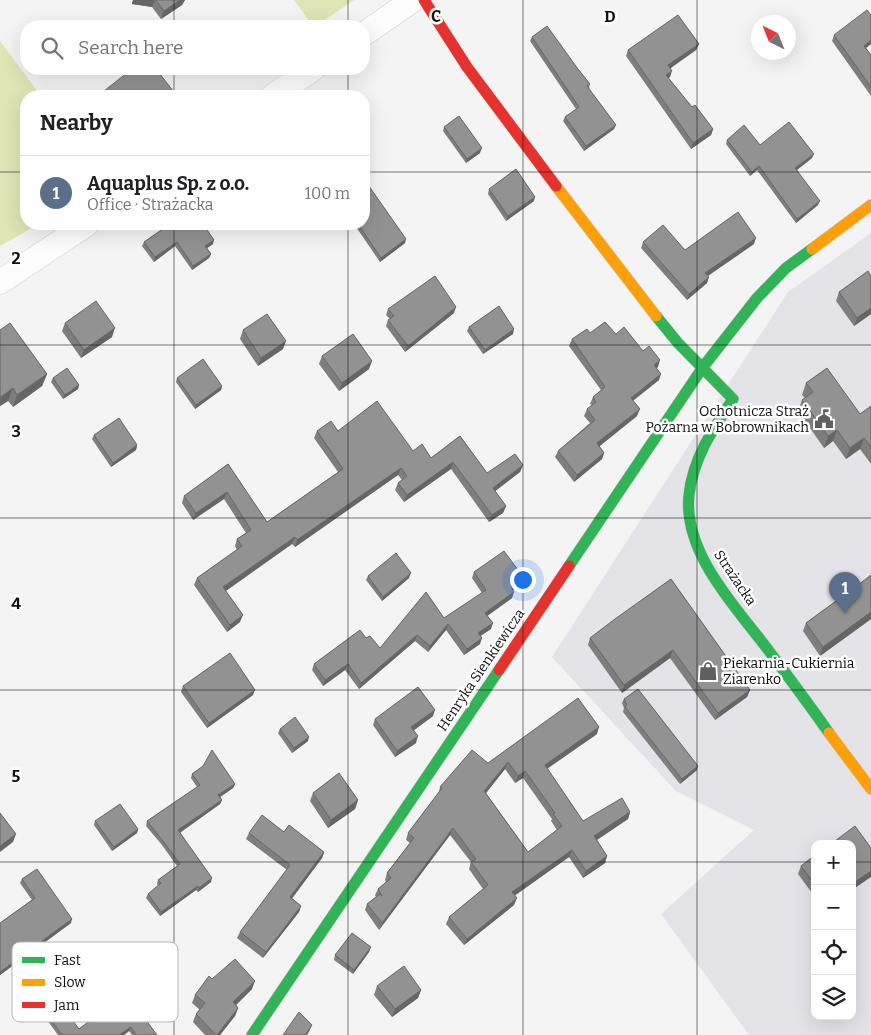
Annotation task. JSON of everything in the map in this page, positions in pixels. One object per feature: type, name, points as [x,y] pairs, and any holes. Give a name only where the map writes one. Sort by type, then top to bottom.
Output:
[{"type":"street","points":[[370,30],[413,0]]},
{"type":"street","points":[[424,0],[467,67],[581,220],[678,343],[703,367]]},
{"type":"street","points":[[282,90],[304,75]]},
{"type":"street","name":"Henryka Sienkiewicza","points":[[252,1035],[703,367],[753,303],[786,268],[832,232],[871,205]]},
{"type":"street","points":[[0,282],[78,230]]},
{"type":"street","name":"Strażacka","points":[[703,367],[713,380],[733,399],[708,436],[697,459],[691,480],[689,513],[699,549],[730,601],[792,681],[871,789]]},
{"type":"shaded area","points":[[871,233],[871,1035],[749,1035],[661,914],[754,830],[676,791],[552,657],[788,292]]},
{"type":"green space","points":[[294,0],[354,0],[325,20],[309,20]]},
{"type":"green space","points":[[0,41],[20,68],[20,75],[25,75],[37,90],[20,90],[20,230],[28,230],[0,246]]},
{"type":"building","points":[[156,0],[180,0],[164,11]]},
{"type":"building","points":[[867,10],[871,15],[871,40],[864,46],[871,55],[871,87],[834,35]]},
{"type":"building","points":[[678,15],[699,44],[668,65],[672,71],[666,75],[692,107],[695,105],[713,129],[693,143],[628,50]]},
{"type":"building","points":[[547,26],[590,84],[587,86],[616,125],[586,146],[565,117],[579,107],[532,37]]},
{"type":"building","points":[[124,75],[161,75],[172,90],[105,90]]},
{"type":"building","points":[[459,116],[482,148],[467,159],[444,127]]},
{"type":"building","points":[[789,122],[814,154],[795,168],[820,201],[797,219],[759,166],[752,172],[727,140],[744,125],[760,145]]},
{"type":"building","points":[[516,169],[535,197],[508,216],[489,189]]},
{"type":"building","points":[[370,188],[406,239],[381,258],[362,230],[370,230]]},
{"type":"building","points":[[738,212],[756,238],[705,273],[709,277],[689,294],[643,242],[663,225],[685,250]]},
{"type":"building","points":[[161,230],[207,230],[214,240],[205,246],[211,254],[193,266],[177,242],[155,257],[144,242]]},
{"type":"building","points":[[868,271],[871,276],[871,308],[857,318],[839,292]]},
{"type":"building","points":[[435,276],[456,307],[408,346],[388,320],[394,316],[388,309]]},
{"type":"building","points":[[96,301],[115,328],[84,350],[65,323]]},
{"type":"building","points":[[499,306],[514,329],[485,350],[469,327]]},
{"type":"building","points":[[267,314],[286,341],[261,358],[243,330]]},
{"type":"building","points":[[605,322],[616,334],[624,327],[643,351],[649,346],[660,360],[654,365],[661,374],[631,398],[640,409],[597,443],[604,453],[577,475],[558,451],[595,420],[587,409],[596,402],[593,397],[605,387],[572,339],[587,329],[590,333]]},
{"type":"building","points":[[10,323],[47,374],[17,395],[13,388],[1,397],[0,330]]},
{"type":"building","points":[[353,334],[372,361],[342,383],[322,356]]},
{"type":"building","points":[[203,359],[222,386],[196,405],[177,378]]},
{"type":"building","points":[[67,368],[79,385],[65,395],[53,378]]},
{"type":"building","points":[[827,368],[860,414],[871,406],[871,447],[864,438],[850,448],[837,430],[828,436],[802,400],[813,392],[806,383]]},
{"type":"building","points":[[377,401],[413,451],[422,444],[431,458],[460,436],[487,473],[515,454],[523,465],[493,488],[506,506],[492,515],[453,462],[407,495],[398,483],[407,476],[401,468],[297,540],[295,537],[223,587],[243,615],[230,625],[197,578],[242,546],[237,539],[251,530],[227,492],[196,513],[184,496],[228,464],[267,522],[343,469],[317,431],[331,421],[338,431]]},
{"type":"building","points":[[119,418],[137,445],[113,463],[94,435]]},
{"type":"building","points":[[504,551],[524,578],[511,587],[514,592],[485,613],[493,623],[478,633],[482,638],[467,649],[448,624],[430,646],[417,635],[361,683],[348,664],[325,680],[314,664],[360,630],[366,638],[370,636],[380,648],[426,592],[444,618],[486,590],[474,572]]},
{"type":"building","points":[[396,553],[411,573],[383,597],[368,576]]},
{"type":"building","points":[[871,575],[871,612],[823,647],[806,623],[843,596],[838,590],[851,579],[857,586]]},
{"type":"building","points":[[671,579],[750,690],[718,713],[673,650],[624,685],[590,638]]},
{"type":"building","points":[[230,653],[255,690],[209,723],[183,686]]},
{"type":"building","points":[[418,687],[435,710],[411,727],[418,736],[397,751],[375,719]]},
{"type":"building","points":[[638,689],[698,766],[682,779],[625,707],[627,705],[624,699]]},
{"type":"building","points":[[578,698],[599,727],[545,765],[583,821],[622,798],[630,812],[594,836],[607,856],[586,871],[572,850],[512,892],[517,898],[467,939],[449,917],[488,885],[471,862],[476,859],[453,828],[382,923],[367,904],[380,894],[382,896],[378,889],[391,878],[387,873],[414,838],[408,833],[442,788],[440,787],[472,750],[488,763]],"holes":[[[508,762],[518,776],[525,771],[562,826],[528,852],[484,791]]]},
{"type":"building","points":[[295,717],[309,737],[294,748],[280,729]]},
{"type":"building","points":[[212,750],[235,784],[218,795],[222,800],[178,830],[212,878],[161,912],[148,894],[161,883],[158,880],[180,864],[147,821],[200,785],[192,774],[203,766]]},
{"type":"building","points":[[339,773],[358,800],[331,820],[313,793]]},
{"type":"building","points":[[120,804],[138,829],[114,847],[95,821]]},
{"type":"building","points":[[0,813],[16,834],[0,846]]},
{"type":"building","points":[[262,815],[284,832],[289,825],[324,852],[290,897],[301,906],[266,952],[240,932],[290,865],[249,833]]},
{"type":"building","points":[[855,826],[871,848],[871,871],[856,881],[856,840],[836,840]]},
{"type":"building","points":[[811,858],[811,880],[801,866]]},
{"type":"building","points":[[37,869],[72,919],[43,942],[12,942],[12,963],[0,972],[0,923],[35,898],[22,879]]},
{"type":"building","points":[[352,933],[371,947],[354,970],[335,955]]},
{"type":"building","points":[[235,959],[255,981],[233,1002],[238,1008],[216,1035],[196,1014],[205,1003],[195,995],[209,976],[212,979]]},
{"type":"building","points":[[404,966],[421,990],[395,1009],[377,986]]},
{"type":"building","points":[[299,1012],[312,1025],[305,1035],[283,1035]]},
{"type":"building","points":[[53,1022],[74,1022],[79,1029],[88,1022],[147,1022],[157,1035],[136,1035],[131,1027],[119,1035],[62,1035]]},
{"type":"traffic: fast","points":[[569,566],[703,367],[757,298],[786,268],[812,249]]},
{"type":"traffic: fast","points":[[656,316],[678,343],[733,399],[705,444],[691,481],[689,516],[694,537],[702,557],[713,577],[829,733]]},
{"type":"traffic: fast","points":[[252,1035],[499,670]]},
{"type":"traffic: slow","points":[[556,186],[656,316]]},
{"type":"traffic: slow","points":[[812,249],[871,205]]},
{"type":"traffic: slow","points":[[829,733],[871,789]]},
{"type":"traffic: jam","points":[[424,0],[467,67],[556,186]]},
{"type":"traffic: jam","points":[[499,670],[569,566]]},
{"type":"place","name":"Ochotnicza Straż Pożarna w Bobrownikach","points":[[824,419]]},
{"type":"place","name":"Aquaplus Sp. z o.o.","points":[[845,613]]},
{"type":"place","name":"Piekarnia-Cukiernia Ziarenko","points":[[708,671]]}]
